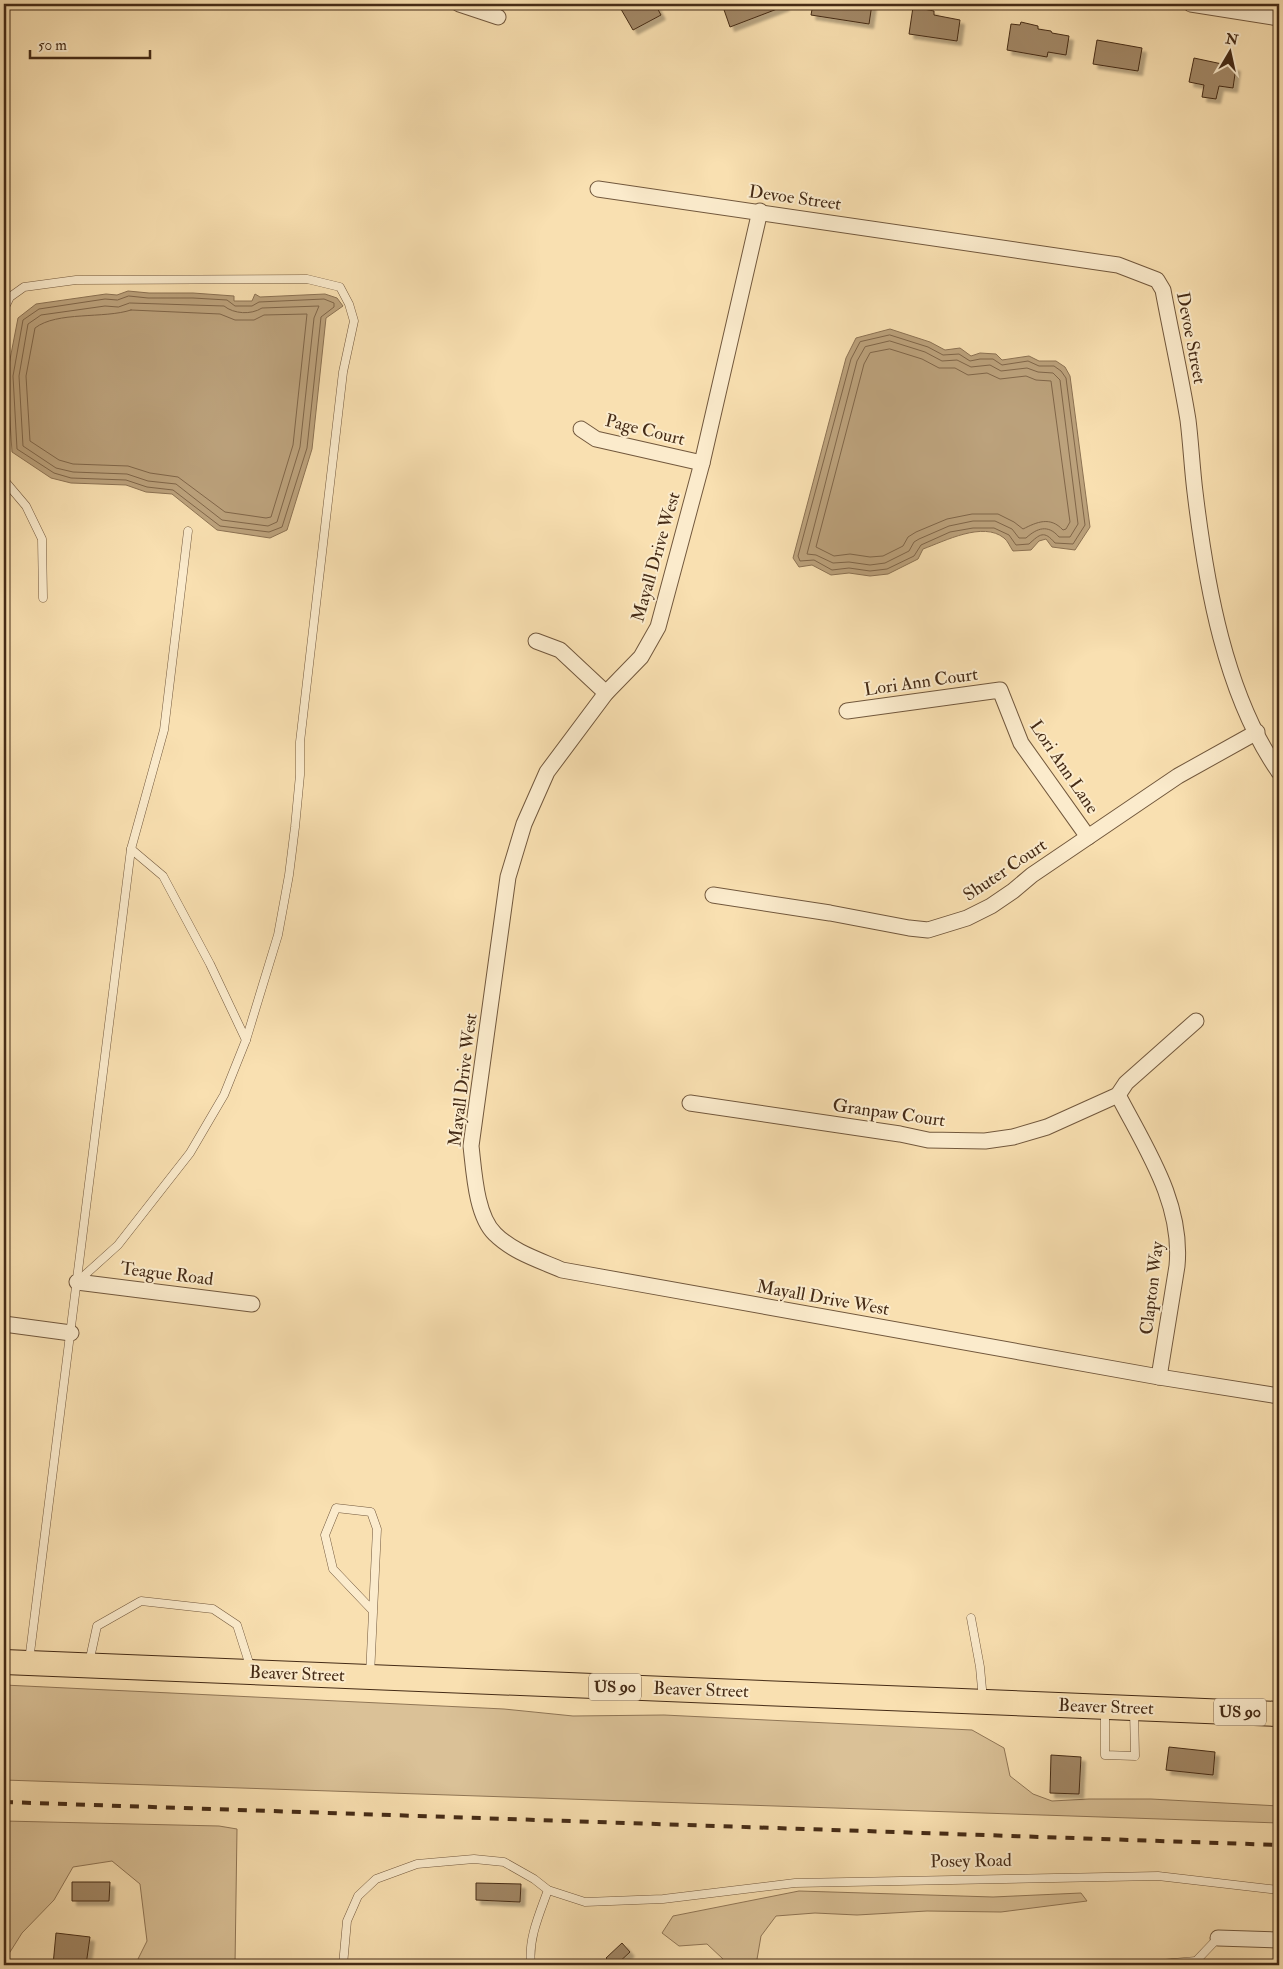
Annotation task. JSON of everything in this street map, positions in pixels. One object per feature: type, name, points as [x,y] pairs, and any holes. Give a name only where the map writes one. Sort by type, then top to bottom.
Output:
[{"type":"main road","name":"Beaver Street","points":[[4,1662],[1279,1714]]},
{"type":"street","points":[[459,4],[498,17]]},
{"type":"street","points":[[1191,4],[1279,18]]},
{"type":"street","name":"Devoe Street","points":[[598,189],[760,211],[1118,265],[1157,280],[1163,290],[1188,420],[1195,494],[1214,612],[1230,667],[1256,732],[1279,772]]},
{"type":"street","name":"Mayall Drive West","points":[[760,211],[702,463],[658,627],[641,657],[606,693],[547,772],[524,824],[508,877],[471,1146],[476,1183],[484,1216],[494,1233],[521,1252],[562,1270],[1159,1377],[1279,1396]]},
{"type":"street","name":"Page Court","points":[[581,429],[596,439],[702,463]]},
{"type":"street","points":[[536,641],[560,650],[606,693]]},
{"type":"street","name":"Lori Ann Court","points":[[847,711],[1000,690]]},
{"type":"street","name":"Lori Ann Lane","points":[[1000,690],[1021,743],[1088,837]]},
{"type":"street","name":"Shuter Court","points":[[713,895],[928,930],[967,918],[991,906],[1032,875],[1178,776],[1256,732]]},
{"type":"street","name":"Granpaw Court","points":[[690,1103],[928,1140],[985,1141],[1013,1137],[1047,1127],[1118,1095],[1126,1083],[1196,1021]]},
{"type":"street","name":"Clapton Way","points":[[1118,1095],[1156,1167],[1171,1204],[1176,1224],[1177,1266],[1159,1377]]},
{"type":"street","name":"Teague Road","points":[[77,1282],[252,1304]]},
{"type":"street","points":[[4,1324],[71,1332]]},
{"type":"street","points":[[1218,1938],[1279,1940]]},
{"type":"lane","points":[[4,308],[10,297],[24,288],[76,280],[307,279],[340,287],[349,304],[354,320],[343,372],[300,742],[300,775],[289,874],[278,936],[246,1040],[224,1095],[190,1153],[118,1245],[77,1282]]},
{"type":"lane","points":[[4,480],[26,506],[42,538],[43,598]]},
{"type":"lane","points":[[28,1663],[131,849],[164,730],[188,531]]},
{"type":"lane","points":[[131,849],[163,876],[210,964],[246,1040]]},
{"type":"lane","points":[[370,1677],[377,1528],[370,1512],[336,1508],[325,1535],[333,1569],[373,1611]]},
{"type":"lane","points":[[89,1665],[97,1626],[141,1601],[213,1608],[237,1625],[252,1672]]},
{"type":"lane","points":[[971,1618],[980,1667],[983,1702]]},
{"type":"lane","points":[[1105,1707],[1105,1755],[1134,1756],[1134,1708]]},
{"type":"lane","name":"Posey Road","points":[[343,1965],[347,1921],[358,1896],[376,1879],[417,1864],[474,1859],[504,1862],[534,1879],[548,1890],[585,1902],[664,1899],[795,1883],[1158,1876],[1279,1890]]},
{"type":"lane","points":[[531,1965],[530,1952],[533,1937],[548,1890]]},
{"type":"lane","points":[[1148,1965],[1196,1963],[1218,1938]]},
{"type":"shaded area","points":[[4,1685],[504,1709],[573,1716],[664,1715],[972,1730],[1004,1748],[1010,1776],[1033,1794],[1052,1801],[1151,1799],[1279,1806],[1279,1823],[4,1780]]},
{"type":"shaded area","points":[[4,1821],[219,1826],[237,1829],[235,1965],[135,1965],[147,1941],[140,1884],[112,1861],[73,1867],[54,1900],[22,1933],[5,1960],[6,1965],[4,1965]]},
{"type":"shaded area","points":[[799,1891],[993,1897],[1081,1893],[1087,1901],[1001,1912],[927,1911],[857,1915],[815,1913],[776,1916],[761,1936],[756,1965],[725,1965],[723,1959],[707,1944],[679,1946],[662,1933],[673,1916]]},
{"type":"water","points":[[128,291],[234,296],[234,301],[252,301],[255,294],[260,297],[325,294],[337,298],[343,306],[326,318],[312,449],[287,530],[270,538],[217,530],[172,494],[146,492],[126,485],[71,483],[51,478],[12,452],[7,375],[18,318],[36,304],[106,294],[117,295]]},
{"type":"water","points":[[890,329],[930,342],[945,350],[960,348],[971,356],[980,353],[996,354],[1002,360],[1029,356],[1039,361],[1056,361],[1065,367],[1070,376],[1090,527],[1075,550],[1052,547],[1046,539],[1039,541],[1031,550],[1013,551],[1005,539],[995,533],[986,531],[964,534],[923,549],[918,559],[888,574],[870,576],[849,573],[831,575],[812,565],[799,567],[793,558],[846,358],[856,338]]},
{"type":"building","points":[[618,4],[655,4],[661,15],[633,30]]},
{"type":"building","points":[[722,4],[784,4],[785,6],[730,27]]},
{"type":"building","points":[[813,4],[872,4],[869,24],[811,15]]},
{"type":"building","points":[[913,7],[934,11],[934,15],[960,20],[957,41],[909,34]]},
{"type":"building","points":[[1021,22],[1038,26],[1038,29],[1069,36],[1066,55],[1048,52],[1047,57],[1007,50],[1011,24],[1020,25]]},
{"type":"building","points":[[1097,40],[1142,48],[1138,71],[1093,64]]},
{"type":"building","points":[[1194,58],[1236,67],[1233,88],[1219,86],[1216,99],[1202,97],[1204,85],[1189,82]]},
{"type":"building","points":[[1169,1747],[1215,1752],[1213,1775],[1166,1770]]},
{"type":"building","points":[[1051,1755],[1081,1757],[1079,1794],[1050,1793]]},
{"type":"building","points":[[72,1882],[110,1882],[109,1901],[72,1901]]},
{"type":"building","points":[[476,1883],[521,1884],[520,1902],[476,1900]]},
{"type":"building","points":[[56,1933],[90,1937],[86,1965],[53,1965]]},
{"type":"building","points":[[622,1943],[630,1952],[616,1965],[613,1965],[606,1958]]},
{"type":"railway","points":[[4,1802],[1279,1845]]}]
